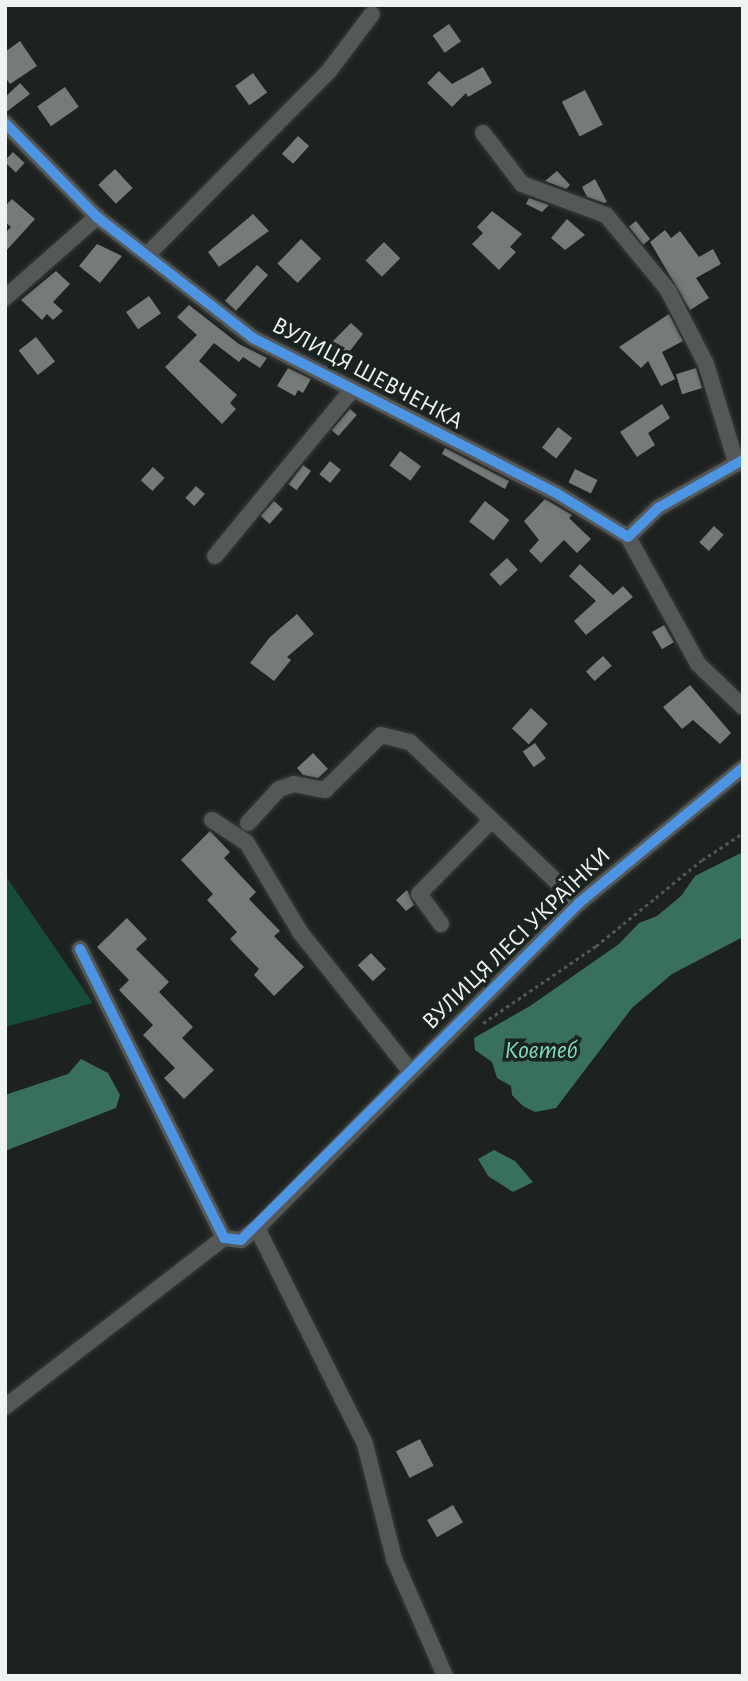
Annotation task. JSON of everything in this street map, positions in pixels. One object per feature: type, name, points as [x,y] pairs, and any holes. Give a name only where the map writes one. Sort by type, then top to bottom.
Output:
[{"type":"street","points":[[147,255],[329,71],[372,14]]},
{"type":"street","name":"ВУЛИЦЯ ШЕВЧЕНКА","points":[[5,123],[97,217],[253,338],[351,391],[556,493],[628,537],[698,664],[743,707]]},
{"type":"street","points":[[483,132],[522,184],[606,215],[668,290],[706,364],[740,461],[658,508],[628,537]]},
{"type":"street","points":[[6,295],[97,217]]},
{"type":"street","points":[[215,556],[351,391]]},
{"type":"street","points":[[247,823],[279,789],[294,785],[325,790],[381,734],[410,742],[579,903]]},
{"type":"street","name":"ВУЛИЦЯ ЛЕСІ УКРАЇНКИ","points":[[257,1228],[579,903],[743,768]]},
{"type":"street","points":[[212,820],[247,843],[300,932],[410,1071]]},
{"type":"street","points":[[441,924],[419,894],[491,821]]},
{"type":"street","points":[[80,949],[223,1238]]},
{"type":"street","points":[[5,1407],[223,1238],[241,1240],[257,1228],[365,1444],[394,1559],[445,1676]]},
{"type":"path","points":[[476,1027],[536,990],[743,833]]},
{"type":"shaded area","points":[[5,875],[93,1003],[5,1027]]},
{"type":"water","name":"Ковтеб","points":[[743,852],[743,937],[672,974],[632,1008],[556,1108],[535,1112],[523,1106],[512,1095],[511,1086],[497,1078],[492,1062],[475,1050],[474,1038],[530,1006],[619,944],[639,923],[657,916],[681,896],[695,876]]},
{"type":"water","points":[[81,1059],[108,1073],[120,1095],[116,1108],[5,1151],[5,1095],[68,1074]]},
{"type":"water","points":[[494,1150],[515,1161],[533,1182],[513,1192],[488,1176],[478,1159]]},
{"type":"building","points":[[449,24],[461,41],[445,53],[433,35]]},
{"type":"building","points":[[20,41],[37,66],[10,84],[5,77],[5,52]]},
{"type":"building","points":[[483,67],[492,83],[468,97],[466,93],[452,107],[427,83],[439,71],[452,84]]},
{"type":"building","points":[[253,73],[267,92],[249,105],[235,86]]},
{"type":"building","points":[[20,83],[30,94],[5,113],[5,97]]},
{"type":"building","points":[[65,87],[79,107],[51,126],[37,107]]},
{"type":"building","points":[[585,90],[603,125],[580,137],[562,102]]},
{"type":"building","points":[[298,136],[309,146],[293,164],[282,154]]},
{"type":"building","points":[[13,152],[25,163],[16,172],[5,162]]},
{"type":"building","points":[[115,169],[133,188],[116,204],[98,185]]},
{"type":"building","points":[[557,171],[570,185],[566,189],[545,181]]},
{"type":"building","points":[[595,179],[607,202],[587,197],[582,187]]},
{"type":"building","points":[[529,198],[549,205],[542,212],[526,204]]},
{"type":"building","points":[[12,199],[35,219],[5,252],[5,233],[11,227],[5,222],[5,206]]},
{"type":"building","points":[[492,211],[522,234],[510,247],[516,252],[499,270],[472,244],[483,233],[477,227]]},
{"type":"building","points":[[253,214],[269,231],[219,267],[208,252]]},
{"type":"building","points":[[567,219],[585,235],[565,250],[551,238]]},
{"type":"building","points":[[636,221],[650,239],[643,245],[629,227]]},
{"type":"building","points":[[665,230],[671,238],[680,231],[699,257],[713,249],[721,264],[696,278],[709,298],[690,310],[650,242]]},
{"type":"building","points":[[301,239],[321,258],[298,283],[277,263]]},
{"type":"building","points":[[384,242],[400,258],[382,277],[366,260]]},
{"type":"building","points":[[97,244],[122,256],[100,283],[79,266]]},
{"type":"building","points":[[257,265],[268,275],[236,311],[225,301]]},
{"type":"building","points":[[56,271],[70,284],[53,302],[63,311],[53,320],[47,314],[42,320],[21,300]]},
{"type":"building","points":[[149,296],[161,313],[138,329],[126,312]]},
{"type":"building","points":[[189,305],[239,344],[267,358],[260,368],[243,357],[239,362],[214,343],[199,361],[237,395],[230,403],[236,409],[222,424],[165,367],[197,335],[177,317]]},
{"type":"building","points":[[669,314],[683,341],[662,352],[675,379],[661,386],[648,361],[641,368],[619,347]]},
{"type":"building","points":[[351,323],[363,334],[343,360],[328,346]]},
{"type":"building","points":[[36,337],[55,361],[38,375],[19,351]]},
{"type":"building","points":[[288,368],[311,379],[303,393],[298,390],[295,396],[277,386]]},
{"type":"building","points":[[696,368],[702,388],[682,394],[676,374]]},
{"type":"building","points":[[662,404],[670,418],[648,433],[655,445],[637,457],[620,432]]},
{"type":"building","points":[[350,409],[357,415],[338,436],[332,430]]},
{"type":"building","points":[[558,427],[572,438],[556,459],[542,447]]},
{"type":"building","points":[[445,448],[509,481],[505,489],[442,454]]},
{"type":"building","points":[[400,451],[421,466],[410,481],[389,466]]},
{"type":"building","points":[[330,461],[341,470],[330,483],[319,474]]},
{"type":"building","points":[[303,465],[311,471],[297,490],[289,484]]},
{"type":"building","points":[[153,467],[165,478],[152,491],[141,480]]},
{"type":"building","points":[[575,469],[597,480],[591,493],[568,482]]},
{"type":"building","points":[[196,486],[205,494],[194,506],[185,498]]},
{"type":"building","points":[[545,499],[572,515],[569,518],[591,539],[577,553],[564,540],[541,563],[529,551],[539,540],[524,521]]},
{"type":"building","points":[[274,501],[283,509],[270,524],[261,516]]},
{"type":"building","points":[[485,501],[509,520],[493,541],[469,521]]},
{"type":"building","points":[[714,526],[724,535],[709,551],[699,542]]},
{"type":"building","points":[[507,558],[518,570],[500,586],[489,574]]},
{"type":"building","points":[[580,564],[613,595],[623,586],[633,597],[586,635],[574,621],[596,601],[569,576]]},
{"type":"building","points":[[297,614],[314,634],[287,657],[291,660],[274,681],[250,663],[270,637]]},
{"type":"building","points":[[664,625],[674,642],[662,649],[652,632]]},
{"type":"building","points":[[603,656],[612,666],[595,681],[586,671]]},
{"type":"building","points":[[690,685],[731,733],[720,744],[693,720],[682,729],[663,707]]},
{"type":"building","points":[[531,708],[548,724],[529,744],[512,728]]},
{"type":"building","points":[[535,743],[546,759],[534,767],[523,752]]},
{"type":"building","points":[[313,753],[328,769],[318,778],[303,775],[297,768]]},
{"type":"building","points":[[210,831],[230,852],[224,858],[256,892],[249,899],[280,931],[274,936],[304,967],[274,996],[254,975],[259,969],[230,939],[237,932],[207,900],[213,894],[181,860]]},
{"type":"building","points":[[407,890],[414,905],[406,911],[396,900]]},
{"type":"building","points":[[127,918],[147,939],[136,949],[169,982],[159,992],[193,1027],[182,1038],[214,1070],[184,1099],[164,1078],[175,1068],[143,1035],[153,1025],[119,990],[129,980],[97,947]]},
{"type":"building","points":[[371,953],[386,969],[373,981],[358,965]]},
{"type":"building","points":[[420,1439],[434,1466],[410,1478],[396,1451]]},
{"type":"building","points":[[453,1505],[463,1522],[437,1537],[427,1520]]},
{"type":"cycle path","points":[[5,123],[97,217],[253,338],[556,493],[628,537],[658,508],[743,460]]},
{"type":"cycle path","points":[[80,949],[224,1238],[241,1240],[579,903],[743,768]]}]
